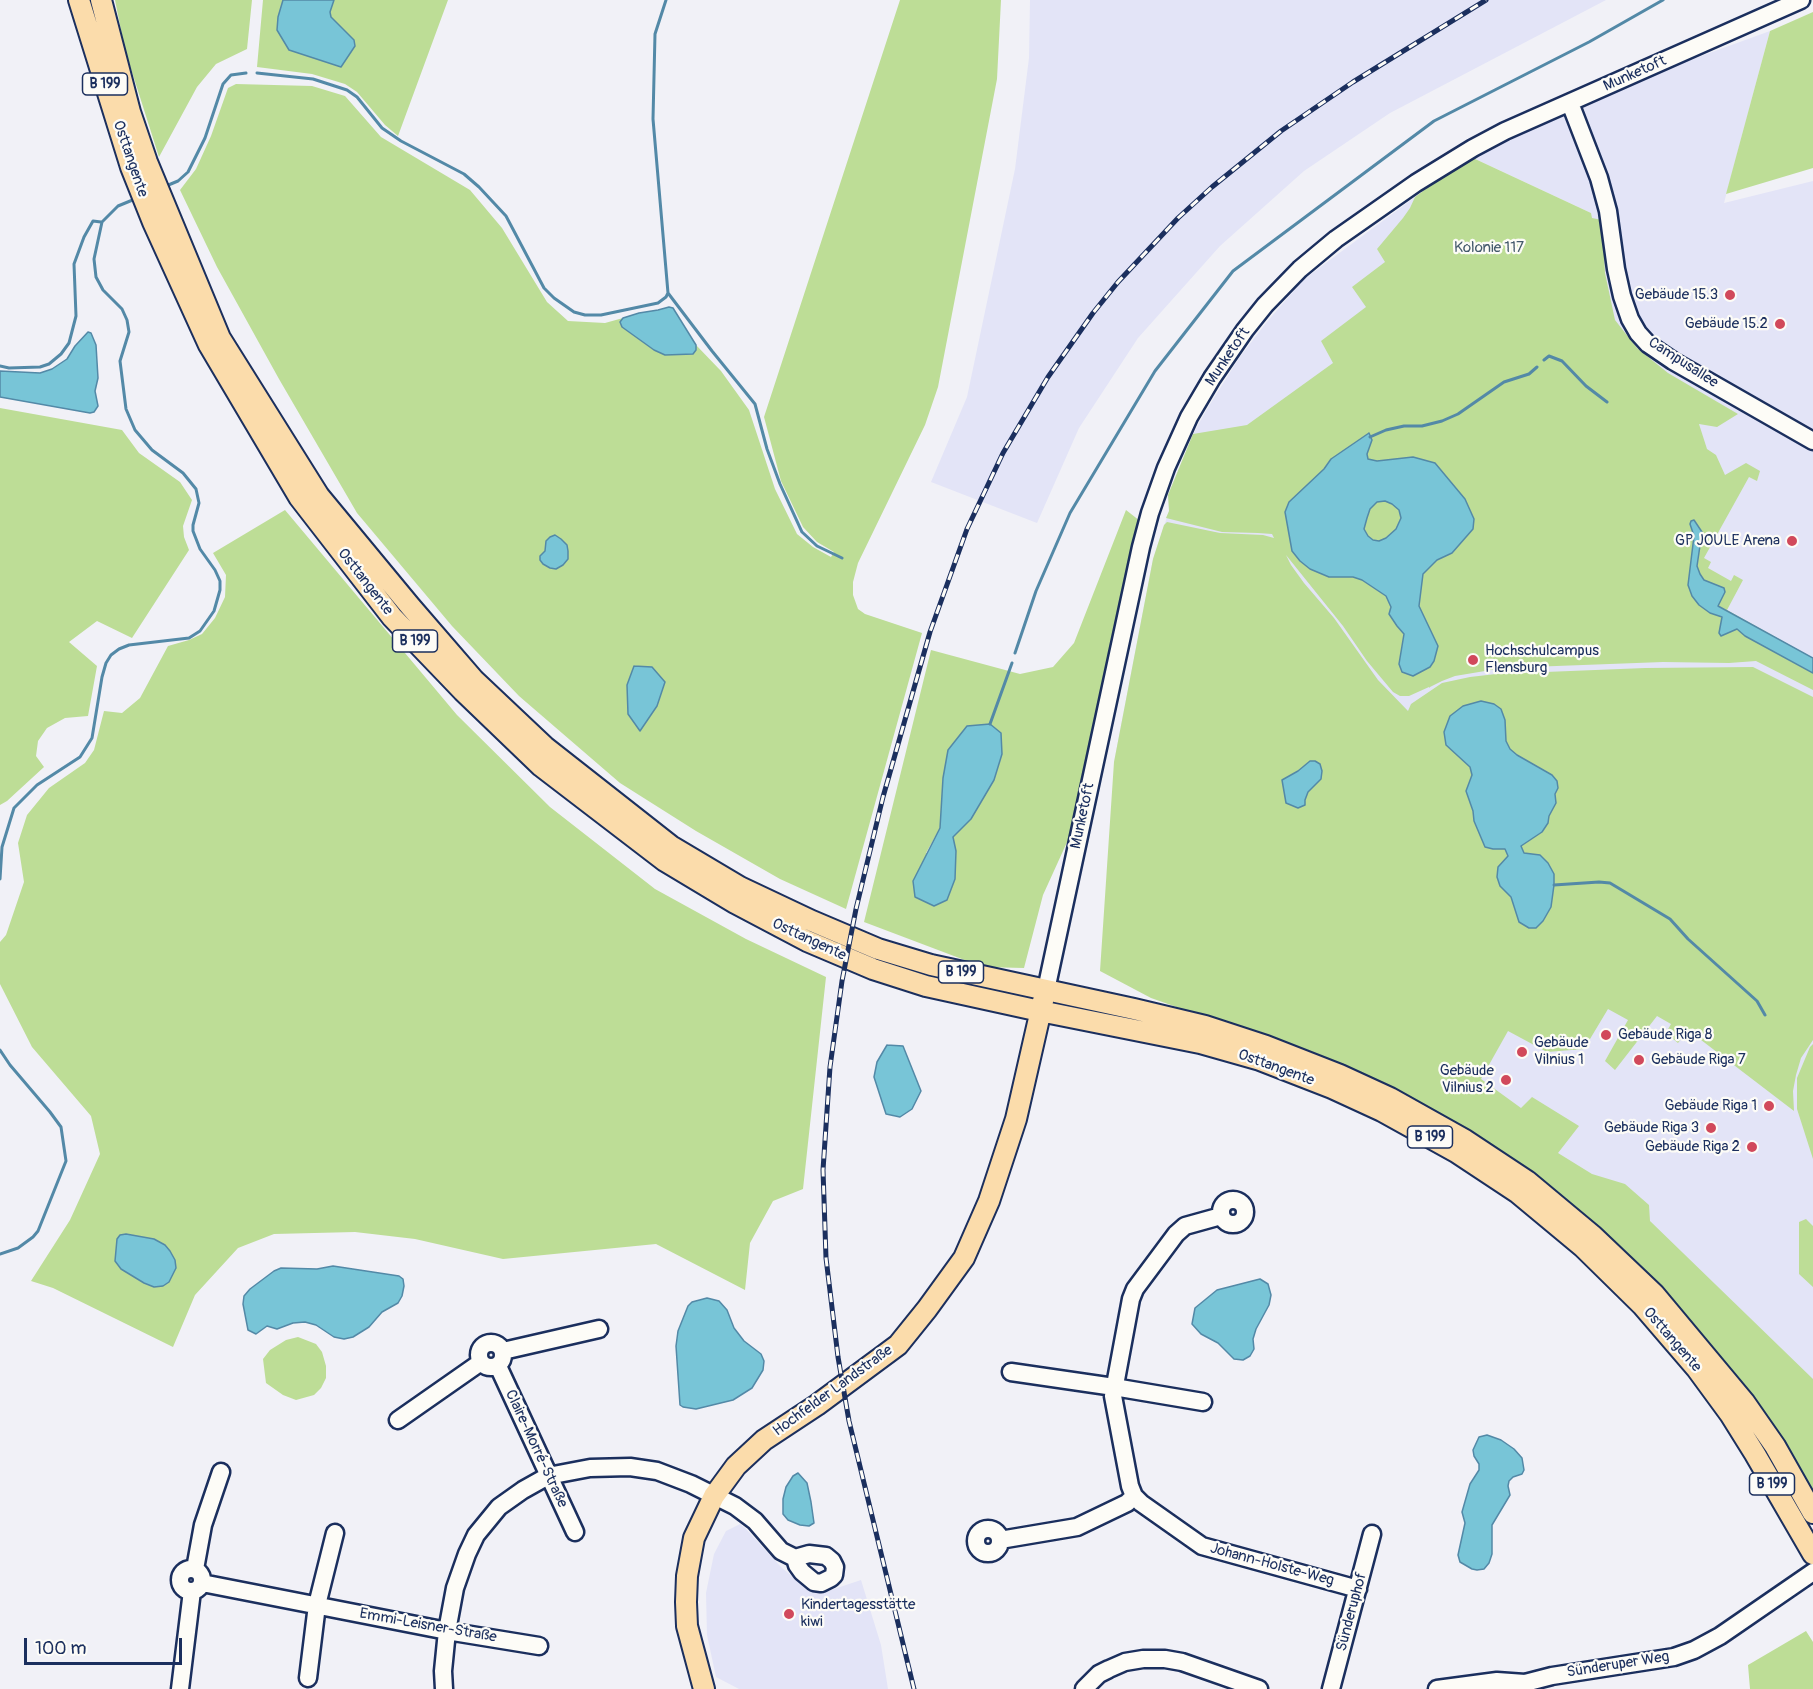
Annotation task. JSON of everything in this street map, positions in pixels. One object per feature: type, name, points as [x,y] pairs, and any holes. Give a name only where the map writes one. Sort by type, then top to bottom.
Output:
[{"type":"main road","name":"Osttangente","points":[[79,0],[139,165],[209,345],[299,497],[392,617],[463,691],[541,766],[665,861],[735,903],[807,941],[873,969],[926,986],[1200,1043],[1260,1060],[1332,1088],[1382,1111],[1456,1152],[1518,1193],[1583,1247],[1642,1305],[1697,1369],[1755,1454],[1813,1554]]},
{"type":"main road","name":"Osttangente","points":[[101,0],[130,112],[139,165]]},
{"type":"main road","name":"Osttangente","points":[[161,219],[220,338],[319,496],[474,680],[545,747],[671,846],[761,897],[878,949],[931,965],[1205,1026],[1266,1046],[1340,1075],[1390,1098],[1465,1140],[1527,1181],[1593,1236],[1654,1294],[1745,1403],[1775,1446],[1813,1513]]},
{"type":"main road","name":"Munketoft","points":[[1040,1011],[1046,990]]},
{"type":"main road","name":"Hochfelder Landstraße","points":[[704,1689],[687,1626],[687,1576],[694,1538],[714,1496],[736,1466],[764,1440],[818,1405],[898,1345],[964,1258],[989,1201],[1016,1119],[1040,1011]]},
{"type":"street","name":"Munketoft","points":[[1046,990],[1150,513],[1166,468],[1189,417],[1245,330],[1265,305],[1300,269],[1336,239],[1416,183],[1473,148],[1504,131],[1801,0]]},
{"type":"street","name":"Campusallee","points":[[1570,103],[1599,178],[1608,211],[1622,296],[1630,320],[1638,333],[1648,344],[1672,361],[1813,441]]},
{"type":"street","points":[[1000,1540],[1077,1527],[1127,1503],[1134,1496],[1114,1406],[1114,1387],[1131,1299],[1135,1289],[1176,1234],[1185,1226],[1221,1216]]},
{"type":"street","points":[[398,1420],[481,1362],[489,1368],[500,1359],[599,1329]]},
{"type":"street","name":"Claire-Morré-Straße","points":[[500,1359],[548,1476],[575,1532]]},
{"type":"street","points":[[1011,1372],[1203,1402]]},
{"type":"street","points":[[444,1689],[443,1671],[447,1631],[455,1588],[476,1535],[499,1507],[548,1476],[590,1468],[630,1467],[657,1471],[691,1484],[735,1506],[755,1521],[781,1551],[795,1558]]},
{"type":"street","points":[[180,1689],[204,1525],[221,1472]]},
{"type":"street","name":"Johann-Holste-Weg","points":[[1134,1496],[1202,1546],[1358,1589]]},
{"type":"street","points":[[308,1678],[317,1605],[335,1533]]},
{"type":"street","name":"Sünderuphof","points":[[1331,1689],[1372,1534]]},
{"type":"street","name":"Sünderuper Weg","points":[[1437,1689],[1497,1681],[1526,1686],[1552,1676],[1674,1657],[1694,1650],[1720,1636],[1813,1572]]},
{"type":"street","name":"Emmi-Leisner-Straße","points":[[196,1581],[447,1631],[539,1646]]},
{"type":"street","points":[[1089,1688],[1108,1668],[1143,1659],[1166,1659],[1182,1662],[1259,1689]]},
{"type":"shaded area","points":[[1030,0],[1606,0],[1390,113],[1304,171],[1220,246],[1138,338],[1079,428],[1037,523],[931,482],[967,397],[1015,169],[1029,58]]},
{"type":"shaded area","name":"Hochschulcampus Flensburg","points":[[1770,31],[1724,203],[1813,181],[1813,1467],[1676,1281],[1114,762],[1153,559],[1169,511],[1168,495],[1193,434],[1239,358],[1303,280],[1442,177],[1591,213],[1473,158],[1588,102],[1671,67]]},
{"type":"shaded area","name":"Kindertagesstätte kiwi","points":[[740,1524],[782,1568],[812,1592],[828,1591],[861,1580],[881,1645],[888,1689],[739,1689],[716,1677],[707,1635],[706,1593],[714,1554],[726,1531]]},
{"type":"green space","points":[[115,0],[252,0],[247,49],[216,64],[197,87],[159,157],[125,50]]},
{"type":"green space","points":[[263,0],[283,0],[278,17],[335,22],[330,12],[334,0],[448,0],[398,136],[385,125],[357,92],[345,84],[312,74],[257,67]]},
{"type":"green space","points":[[900,0],[1001,0],[997,79],[938,387],[925,425],[858,563],[853,582],[853,595],[858,609],[865,614],[922,633],[846,909],[780,879],[696,831],[620,783],[519,696],[452,626],[357,513],[217,267],[180,190],[196,169],[211,136],[228,88],[236,84],[312,86],[345,96],[381,137],[470,190],[502,228],[547,302],[568,321],[605,323],[623,318],[620,322],[654,350],[696,350],[696,345],[721,371],[749,410],[775,489],[797,534],[813,547],[831,557],[834,552],[817,542],[803,527],[781,481],[764,417]]},
{"type":"green space","points":[[1813,12],[1813,168],[1726,194],[1770,31]]},
{"type":"green space","name":"Hochschulcampus Flensburg","points":[[1473,158],[1591,213],[1592,218],[1602,220],[1605,273],[1615,320],[1637,348],[1668,373],[1738,414],[1717,427],[1699,424],[1707,449],[1716,455],[1725,475],[1746,463],[1760,471],[1757,481],[1749,477],[1704,558],[1711,562],[1708,568],[1731,581],[1734,575],[1743,580],[1727,610],[1813,658],[1813,690],[1756,661],[1663,662],[1503,668],[1455,676],[1409,696],[1400,696],[1393,692],[1367,661],[1343,626],[1286,555],[1304,583],[1334,618],[1378,680],[1408,711],[1411,704],[1442,683],[1470,677],[1645,668],[1753,667],[1813,697],[1813,1040],[1801,1058],[1796,1075],[1793,1091],[1794,1111],[1688,1030],[1678,1043],[1666,1033],[1671,1024],[1657,1016],[1615,1070],[1605,1061],[1628,1020],[1608,1009],[1584,1049],[1547,1052],[1508,1031],[1481,1079],[1521,1108],[1532,1097],[1579,1126],[1558,1153],[1592,1174],[1625,1184],[1649,1205],[1650,1221],[1813,1379],[1813,1492],[1781,1436],[1713,1350],[1625,1250],[1499,1151],[1441,1114],[1304,1052],[1151,998],[1100,971],[1114,762],[1153,559],[1164,525],[1167,522],[1220,533],[1263,535],[1274,538],[1272,534],[1222,532],[1166,518],[1169,511],[1168,495],[1193,434],[1247,425],[1333,363],[1321,341],[1366,307],[1352,287],[1385,262],[1377,249],[1403,218],[1415,197]]},
{"type":"green space","points":[[0,408],[122,430],[139,453],[180,482],[192,500],[183,526],[189,550],[132,638],[97,621],[69,642],[97,666],[88,716],[65,718],[47,728],[38,741],[36,756],[44,767],[0,805]]},
{"type":"green space","points":[[285,510],[457,715],[550,807],[655,889],[746,939],[826,977],[803,1189],[773,1201],[750,1243],[745,1290],[656,1244],[503,1259],[415,1239],[355,1232],[274,1234],[238,1248],[195,1295],[173,1347],[53,1288],[31,1281],[70,1220],[100,1154],[91,1116],[32,1047],[0,984],[0,942],[6,935],[24,882],[18,843],[27,815],[49,788],[85,763],[94,750],[104,711],[122,713],[140,698],[168,646],[202,634],[215,618],[225,597],[226,575],[213,553]]},
{"type":"green space","points":[[1126,510],[1140,521],[1068,840],[1043,895],[1024,968],[983,967],[864,922],[931,650],[1020,674],[1053,667],[1074,643]],"holes":[[[1002,754],[994,780],[971,819],[953,837],[956,851],[926,853],[940,828],[943,778]]]},
{"type":"green space","points":[[1813,1044],[1813,1159],[1797,1109],[1797,1078]]},
{"type":"green space","points":[[1806,1219],[1813,1226],[1813,1287],[1799,1274],[1799,1222]]},
{"type":"green space","points":[[298,1337],[316,1344],[322,1352],[326,1366],[326,1378],[314,1395],[296,1400],[283,1395],[266,1383],[263,1359],[270,1350],[286,1340]]},
{"type":"green space","points":[[1806,1631],[1813,1642],[1813,1689],[1750,1689],[1748,1665]]},
{"type":"water","points":[[283,0],[334,0],[330,12],[331,17],[354,40],[355,46],[341,67],[289,50],[277,30]]},
{"type":"water","points":[[673,308],[696,345],[693,354],[665,355],[654,350],[622,327],[620,322],[623,318],[639,313]]},
{"type":"water","points":[[88,332],[91,333],[96,345],[98,378],[95,391],[98,406],[94,412],[0,397],[0,371],[40,373],[52,369],[67,359]]},
{"type":"water","points":[[1369,433],[1372,440],[1367,454],[1368,459],[1377,461],[1413,457],[1435,463],[1465,499],[1474,519],[1473,529],[1452,553],[1437,560],[1423,574],[1419,606],[1438,646],[1430,667],[1413,676],[1402,672],[1399,664],[1404,634],[1389,614],[1391,607],[1386,596],[1362,580],[1353,577],[1329,577],[1310,569],[1292,551],[1285,512],[1289,502],[1324,469],[1331,459]],"holes":[[[1385,501],[1399,510],[1401,518],[1396,529],[1386,538],[1379,541],[1373,540],[1364,529],[1370,509],[1377,502]]]},
{"type":"water","points":[[1694,520],[1702,532],[1697,566],[1700,574],[1704,580],[1724,588],[1725,592],[1718,606],[1813,658],[1813,673],[1745,636],[1737,629],[1721,636],[1719,633],[1722,617],[1710,613],[1699,605],[1688,585],[1694,536],[1690,524]]},
{"type":"water","points":[[555,535],[567,545],[568,551],[568,559],[556,569],[550,568],[540,560],[540,556],[545,551],[546,541]]},
{"type":"water","points":[[634,666],[652,667],[665,682],[657,706],[640,731],[628,714],[627,685]]},
{"type":"water","points":[[1481,701],[1494,704],[1501,709],[1505,720],[1506,741],[1510,749],[1552,775],[1557,781],[1556,803],[1548,823],[1542,832],[1521,846],[1524,853],[1540,855],[1554,874],[1551,907],[1536,928],[1529,928],[1519,922],[1511,897],[1500,886],[1497,877],[1498,867],[1508,856],[1505,849],[1485,847],[1474,821],[1466,791],[1472,775],[1470,767],[1446,745],[1444,732],[1450,716],[1463,706]]},
{"type":"water","points":[[990,724],[1001,733],[1002,754],[994,780],[971,819],[953,837],[956,851],[955,879],[947,900],[934,906],[915,897],[913,881],[940,828],[943,778],[948,750],[967,726]]},
{"type":"water","points":[[1310,761],[1320,764],[1321,779],[1308,792],[1305,805],[1298,808],[1286,803],[1282,780]]},
{"type":"water","points":[[887,1045],[903,1046],[921,1091],[912,1109],[900,1117],[886,1114],[874,1077],[877,1062]]},
{"type":"water","points":[[120,1235],[154,1239],[165,1245],[175,1260],[176,1268],[169,1282],[163,1286],[154,1287],[121,1269],[115,1261],[117,1239]]},
{"type":"water","points":[[333,1266],[399,1276],[403,1279],[402,1296],[398,1303],[382,1312],[369,1327],[353,1337],[344,1339],[334,1337],[316,1325],[305,1322],[293,1323],[277,1329],[267,1326],[256,1334],[248,1330],[243,1304],[244,1296],[250,1289],[281,1268],[317,1269]]},
{"type":"water","points":[[1260,1279],[1268,1284],[1271,1295],[1269,1305],[1256,1329],[1253,1339],[1254,1349],[1250,1356],[1243,1360],[1234,1359],[1218,1343],[1201,1334],[1192,1324],[1195,1308],[1217,1290]]},
{"type":"water","points":[[707,1298],[719,1301],[727,1310],[734,1328],[744,1341],[761,1354],[764,1361],[763,1370],[752,1388],[733,1400],[696,1409],[683,1407],[680,1405],[676,1346],[678,1331],[688,1306],[692,1302]]},
{"type":"water","points":[[1487,1435],[1501,1440],[1514,1449],[1522,1458],[1524,1470],[1522,1474],[1509,1481],[1510,1495],[1492,1525],[1492,1554],[1489,1563],[1484,1569],[1477,1570],[1460,1562],[1458,1555],[1465,1523],[1462,1512],[1470,1484],[1479,1470],[1473,1450],[1479,1437]]},
{"type":"water","points":[[798,1473],[807,1483],[811,1502],[814,1523],[809,1526],[788,1520],[783,1514],[786,1487],[793,1476]]},
{"type":"waterway","points":[[666,0],[655,34],[653,119],[668,293],[755,404],[767,449],[802,532],[817,546],[842,558]]},
{"type":"waterway","points":[[1015,653],[1036,591],[1070,513],[1155,371],[1233,271],[1434,121],[1589,42],[1663,0]]},
{"type":"waterway","points":[[166,186],[178,181],[188,172],[205,138],[223,84],[231,75],[246,73]]},
{"type":"waterway","points":[[257,73],[313,79],[347,90],[357,97],[382,128],[401,141],[464,174],[506,216],[544,288],[574,312],[601,315],[658,303],[668,293]]},
{"type":"waterway","points":[[0,879],[2,847],[14,808],[37,785],[80,757],[92,738],[102,677],[111,655],[129,645],[189,638],[200,631],[214,611],[220,590],[220,581],[215,570],[200,549],[193,531],[199,503],[196,489],[183,473],[152,450],[135,430],[126,409],[120,361],[129,332],[127,320],[122,309],[103,290],[96,277],[94,259],[102,222],[118,206],[135,199]]},
{"type":"waterway","points":[[0,366],[40,367],[49,364],[69,343],[76,316],[74,264],[93,221],[101,222]]},
{"type":"waterway","points":[[1544,360],[1549,356],[1562,361],[1586,386],[1607,402]]},
{"type":"waterway","points":[[1370,437],[1386,430],[1442,421],[1458,414],[1504,382],[1529,374],[1537,367]]},
{"type":"waterway","points":[[990,724],[1012,663]]},
{"type":"waterway","points":[[1554,885],[1610,883],[1670,919],[1688,939],[1757,1001],[1765,1015]]},
{"type":"waterway","points":[[0,1050],[61,1127],[66,1161],[38,1231],[18,1248],[0,1254]]},
{"type":"railway","points":[[914,1689],[849,1421],[838,1357],[826,1258],[823,1170],[830,1067],[842,981],[856,909],[883,797],[930,632],[967,529],[1003,453],[1048,377],[1118,282],[1178,218],[1281,131],[1353,82],[1486,0]]},
{"type":"place","name":"Gebäude 15.3","points":[[1730,295]]},
{"type":"place","name":"Gebäude 15.2","points":[[1780,324]]},
{"type":"place","name":"GP JOULE Arena","points":[[1792,541]]},
{"type":"place","name":"Hochschulcampus Flensburg","points":[[1473,660]]},
{"type":"place","name":"Gebäude Riga 8","points":[[1606,1035]]},
{"type":"place","name":"Gebäude Vilnius 1","points":[[1522,1052]]},
{"type":"place","name":"Gebäude Riga 7","points":[[1639,1060]]},
{"type":"place","name":"Gebäude Vilnius 2","points":[[1506,1080]]},
{"type":"place","name":"Gebäude Riga 1","points":[[1769,1106]]},
{"type":"place","name":"Gebäude Riga 3","points":[[1711,1128]]},
{"type":"place","name":"Gebäude Riga 2","points":[[1752,1147]]},
{"type":"place","name":"Kindertagesstätte kiwi","points":[[789,1614]]},
{"type":"park label","name":"Kolonie 117","points":[[1489,248]]}]
